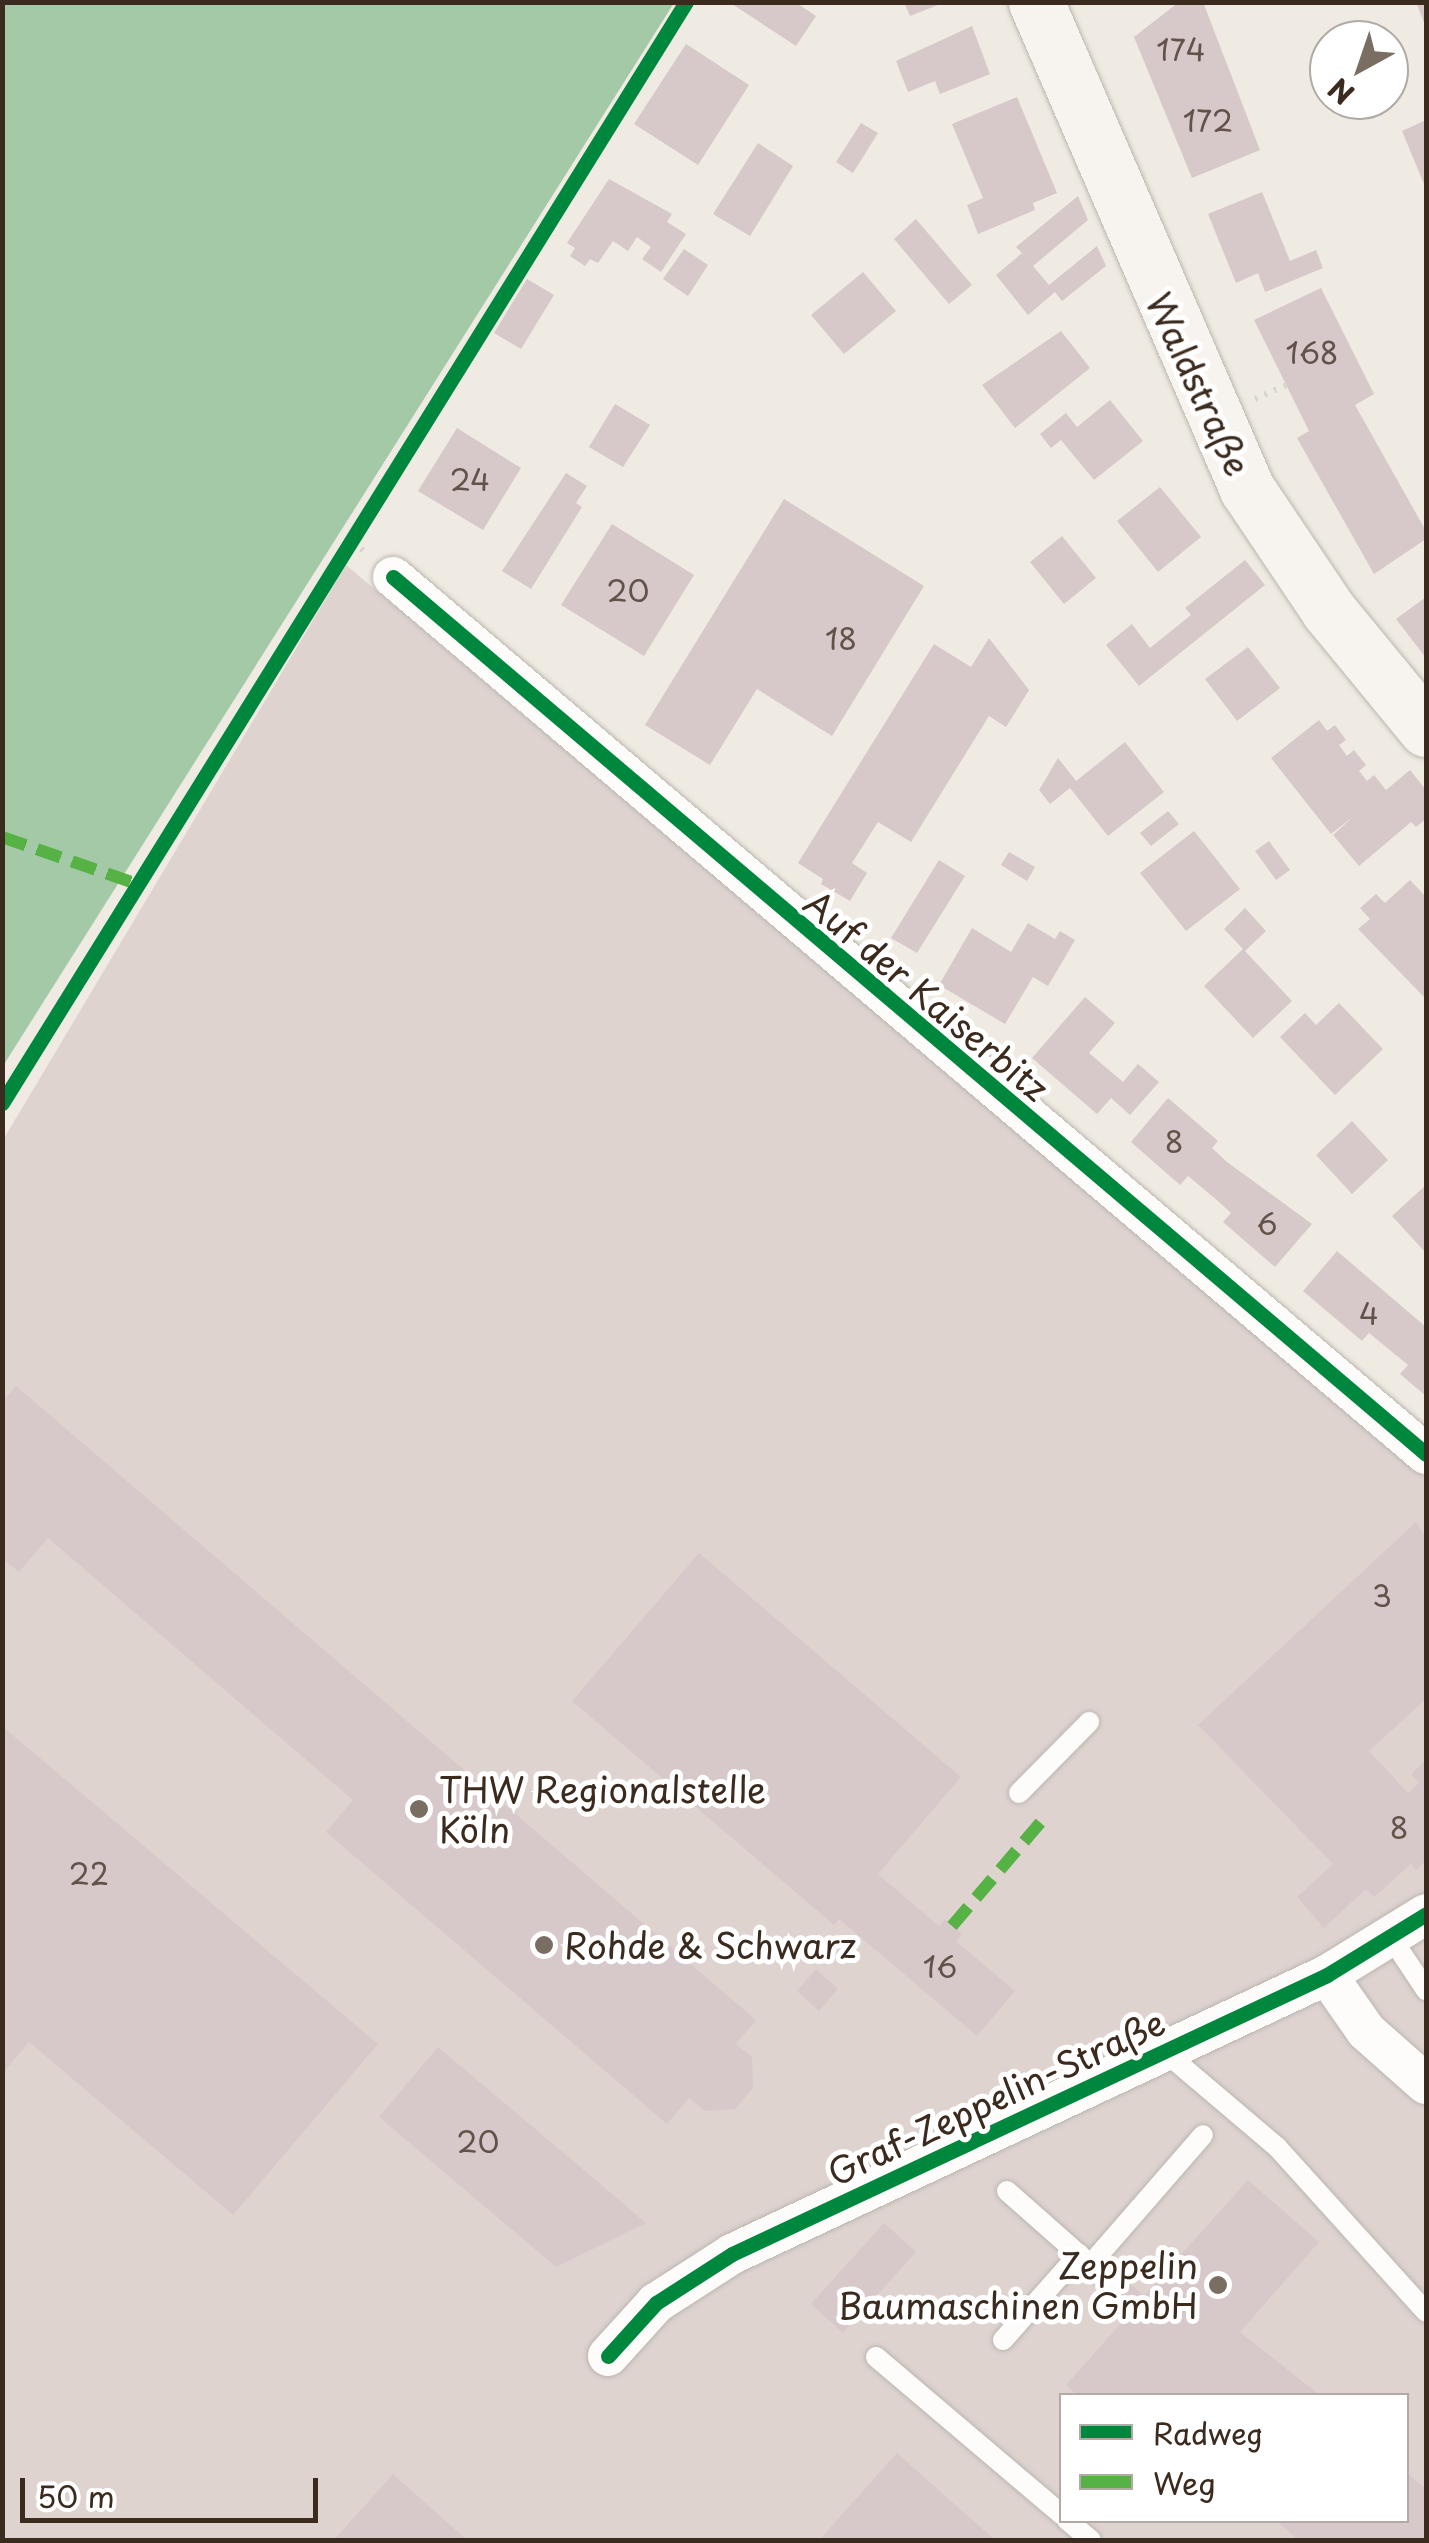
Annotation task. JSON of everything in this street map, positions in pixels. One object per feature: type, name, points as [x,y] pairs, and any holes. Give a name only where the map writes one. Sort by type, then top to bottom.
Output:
[{"type":"main road","name":"Waldstraße","points":[[1036,2],[1247,489],[1329,611],[1426,729]]},
{"type":"street","name":"Auf der Kaiserbitz","points":[[392,577],[1426,1454]]},
{"type":"street","name":"Graf-Zeppelin-Straße","points":[[608,2356],[656,2303],[732,2254],[1327,1975],[1426,1914]]},
{"type":"street","points":[[1327,1975],[1366,2031],[1426,2084]]},
{"type":"lane","points":[[1019,1793],[1090,1722]]},
{"type":"lane","points":[[1390,1936],[1426,1990]]},
{"type":"lane","points":[[1165,2052],[1277,2147],[1426,2312]]},
{"type":"lane","points":[[1003,2340],[1203,2135]]},
{"type":"lane","points":[[1006,2191],[1111,2283]]},
{"type":"lane","points":[[876,2357],[1059,2513]]},
{"type":"lane","points":[[1071,2523],[1091,2540]]},
{"type":"shaded area","points":[[346,565],[1426,1477],[1426,2540],[3,2540],[3,1140]]},
{"type":"green space","points":[[2,3],[674,3],[3,1066]]},
{"type":"building","points":[[729,2],[795,2],[816,16],[796,46]]},
{"type":"building","points":[[904,2],[943,2],[943,3],[910,16]]},
{"type":"building","points":[[1179,2],[1203,2],[1260,150],[1192,178],[1134,37]]},
{"type":"building","points":[[1416,2],[1426,2],[1426,28]]},
{"type":"building","points":[[972,26],[990,74],[940,94],[935,81],[908,92],[896,61]]},
{"type":"building","points":[[686,44],[749,85],[698,165],[634,124]]},
{"type":"building","points":[[1017,97],[1057,193],[1033,203],[1035,210],[978,234],[967,205],[983,198],[952,124]]},
{"type":"building","points":[[1426,120],[1426,189],[1402,131]]},
{"type":"building","points":[[861,123],[878,133],[853,173],[836,162]]},
{"type":"building","points":[[758,143],[793,166],[750,236],[713,214]]},
{"type":"building","points":[[609,179],[672,214],[667,222],[686,234],[661,272],[642,259],[651,247],[637,237],[628,251],[613,241],[598,263],[590,259],[585,266],[570,256],[575,248],[567,243]]},
{"type":"building","points":[[1262,192],[1290,261],[1316,250],[1323,268],[1265,292],[1258,273],[1236,283],[1208,214]]},
{"type":"building","points":[[1078,196],[1088,220],[1033,266],[1049,285],[1097,246],[1106,266],[1062,301],[1055,292],[1028,315],[996,275],[1022,253],[1016,247]]},
{"type":"building","points":[[916,219],[972,285],[949,304],[894,239]]},
{"type":"building","points":[[684,249],[708,265],[688,296],[663,279]]},
{"type":"building","points":[[863,272],[896,311],[844,354],[811,315]]},
{"type":"building","points":[[527,279],[554,295],[521,349],[494,333]]},
{"type":"building","points":[[1321,288],[1374,394],[1355,405],[1426,531],[1426,539],[1374,574],[1297,438],[1309,431],[1254,320]]},
{"type":"building","points":[[1061,331],[1090,368],[1015,428],[982,385]]},
{"type":"building","points":[[1110,400],[1143,441],[1094,480],[1061,440],[1051,448],[1040,434],[1066,413],[1077,427]]},
{"type":"building","points":[[615,404],[650,425],[623,467],[589,447]]},
{"type":"building","points":[[457,428],[521,468],[483,530],[418,491]]},
{"type":"building","points":[[566,473],[587,486],[576,503],[582,507],[531,589],[502,571]]},
{"type":"building","points":[[1160,487],[1201,537],[1158,572],[1117,521]]},
{"type":"building","points":[[784,499],[924,586],[832,736],[757,689],[710,765],[645,725]]},
{"type":"building","points":[[612,524],[694,575],[644,656],[561,605]]},
{"type":"building","points":[[1062,536],[1096,578],[1064,604],[1030,562]]},
{"type":"building","points":[[1245,560],[1265,585],[1139,686],[1106,645],[1132,624],[1150,648],[1191,615],[1185,608]]},
{"type":"building","points":[[1426,597],[1426,658],[1396,619]]},
{"type":"building","points":[[989,638],[1029,690],[1006,727],[989,716],[911,842],[878,822],[852,863],[867,873],[850,901],[821,884],[823,879],[798,863],[934,644],[971,667]]},
{"type":"building","points":[[1248,647],[1280,688],[1237,721],[1205,679]]},
{"type":"building","points":[[1319,720],[1327,731],[1335,725],[1346,740],[1339,745],[1347,756],[1354,750],[1366,765],[1359,771],[1367,781],[1374,775],[1386,790],[1410,770],[1426,790],[1426,819],[1416,827],[1411,822],[1359,866],[1333,835],[1354,816],[1331,834],[1271,758]]},
{"type":"building","points":[[1125,742],[1164,792],[1108,836],[1070,788],[1050,804],[1039,790],[1058,758],[1076,781]]},
{"type":"building","points":[[1168,811],[1179,824],[1151,846],[1140,833]]},
{"type":"building","points":[[1194,831],[1240,889],[1186,931],[1140,873]]},
{"type":"building","points":[[1269,841],[1290,870],[1276,880],[1255,851]]},
{"type":"building","points":[[1009,852],[1035,867],[1027,881],[1001,865]]},
{"type":"building","points":[[939,860],[965,876],[917,953],[891,938]]},
{"type":"building","points":[[1410,880],[1426,897],[1426,999],[1358,929],[1370,919],[1360,908],[1376,894],[1385,903]]},
{"type":"building","points":[[1245,908],[1266,931],[1245,951],[1292,1001],[1253,1038],[1204,986],[1243,949],[1224,929]]},
{"type":"building","points":[[1028,923],[1055,939],[1060,931],[1075,940],[1048,986],[1033,977],[1005,1024],[939,985],[972,928],[1011,952]]},
{"type":"building","points":[[1085,997],[1115,1023],[1089,1053],[1123,1082],[1138,1064],[1159,1082],[1130,1115],[1111,1098],[1097,1114],[1032,1058]]},
{"type":"building","points":[[1339,1003],[1383,1049],[1335,1095],[1280,1037],[1305,1013],[1316,1025]]},
{"type":"building","points":[[1168,1098],[1218,1141],[1212,1148],[1227,1162],[1312,1224],[1275,1267],[1223,1222],[1231,1213],[1218,1201],[1188,1176],[1180,1185],[1131,1142]]},
{"type":"building","points":[[1352,1121],[1388,1160],[1352,1194],[1316,1155]]},
{"type":"building","points":[[1426,1185],[1426,1253],[1392,1216]]},
{"type":"building","points":[[1337,1251],[1426,1327],[1426,1396],[1400,1374],[1408,1365],[1369,1333],[1362,1341],[1303,1291]]},
{"type":"building","points":[[16,1386],[756,2020],[736,2044],[752,2057],[753,2088],[735,2109],[705,2111],[689,2098],[667,2124],[326,1832],[353,1800],[48,1538],[19,1572],[2,1558],[2,1402]]},
{"type":"building","points":[[1416,1522],[1426,1538],[1426,1699],[1369,1751],[1408,1793],[1419,1783],[1411,1774],[1426,1760],[1426,1860],[1416,1870],[1411,1864],[1374,1897],[1366,1889],[1324,1928],[1297,1897],[1333,1864],[1198,1725]]},
{"type":"building","points":[[699,1553],[961,1777],[878,1874],[939,1926],[945,1919],[962,1934],[956,1941],[1015,1991],[977,2036],[839,1919],[834,1925],[572,1701]]},
{"type":"building","points":[[2,1726],[378,2044],[233,2215],[29,2042],[2,2074]]},
{"type":"building","points":[[816,1969],[838,1989],[819,2011],[797,1991]]},
{"type":"building","points":[[438,2047],[646,2223],[556,2267],[379,2117]]},
{"type":"building","name":"Zeppelin Baumaschinen GmbH","points":[[1248,2180],[1319,2242],[1240,2332],[1317,2393],[1075,2393],[1066,2385],[1130,2313],[1112,2297],[1127,2281],[1144,2296]]},
{"type":"building","points":[[884,2223],[916,2252],[843,2333],[811,2304]]},
{"type":"building","points":[[897,2453],[995,2540],[819,2540]]},
{"type":"building","points":[[393,2474],[467,2540],[334,2540]]},
{"type":"building","points":[[1409,2475],[1426,2489],[1426,2540],[1298,2540],[1279,2523],[1409,2523]]},
{"type":"marked path","points":[[2,837],[137,884]]},
{"type":"marked path","points":[[952,1926],[1046,1816]]},
{"type":"cycle path","points":[[2,1103],[686,2]]},
{"type":"cycle path","points":[[393,577],[1426,1454]]},
{"type":"cycle path","points":[[608,2356],[656,2303],[732,2254],[1327,1975],[1426,1914]]},
{"type":"place","name":"THW Regionalstelle Köln","points":[[419,1809]]},
{"type":"place","name":"Rohde & Schwarz","points":[[544,1945]]},
{"type":"place","name":"Zeppelin Baumaschinen GmbH","points":[[1218,2285]]}]
